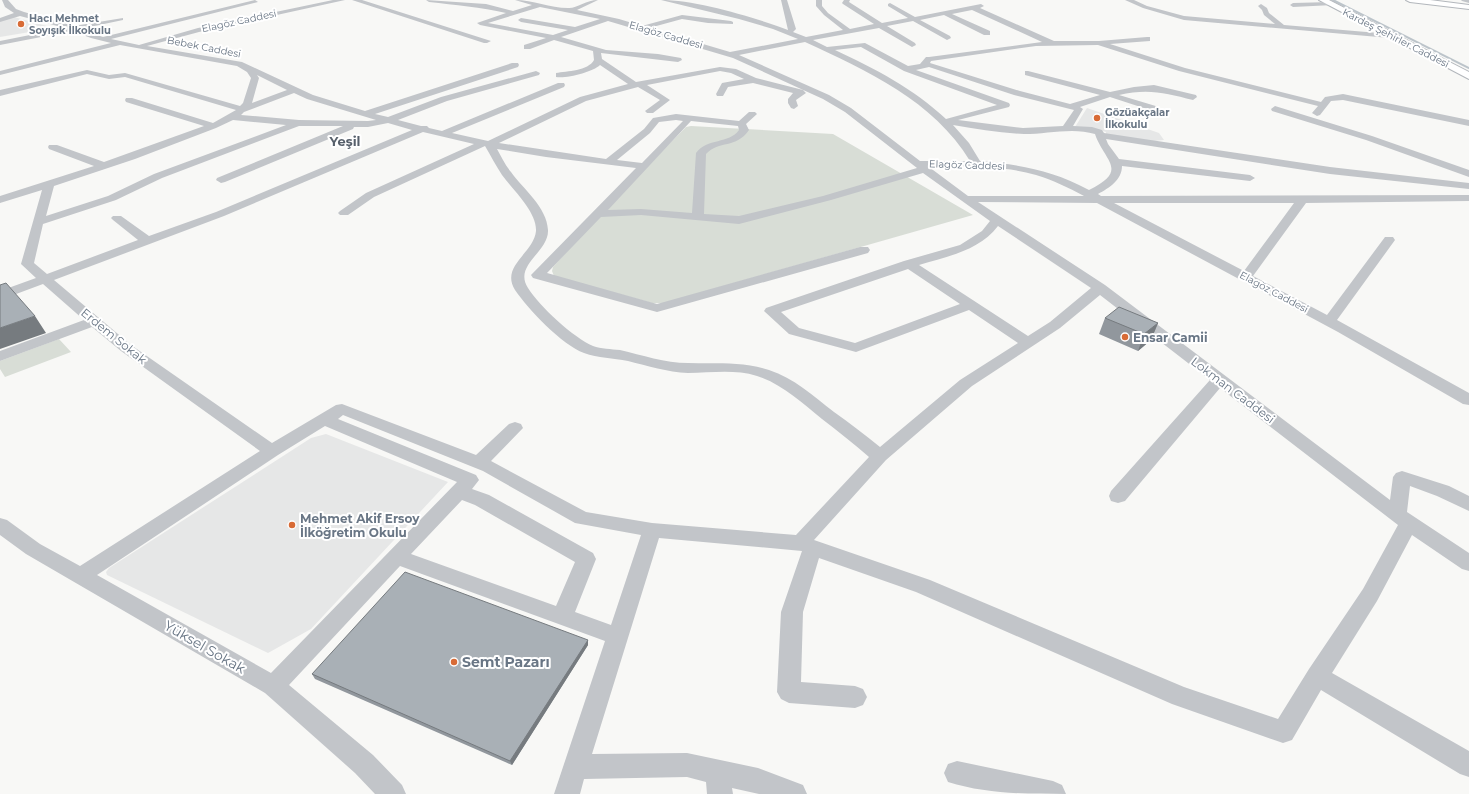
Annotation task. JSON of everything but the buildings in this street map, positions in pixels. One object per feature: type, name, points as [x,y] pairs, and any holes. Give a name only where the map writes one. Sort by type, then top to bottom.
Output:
[{"type":"main road","points":[[1410,0],[1469,7]]},
{"type":"main road","points":[[1439,0],[1469,2]]},
{"type":"main road","name":"Kardeş Şehirler Caddesi","points":[[1327,2],[1469,76]]},
{"type":"street","name":"Bebek Caddesi","points":[[0,200],[104,166],[213,126],[242,110],[249,100],[254,81],[254,75],[247,68],[239,64],[137,46],[88,35],[72,28],[21,14],[8,6],[5,0]]},
{"type":"street","name":"Elagöz Caddesi","points":[[137,46],[198,30],[342,0]]},
{"type":"street","points":[[354,0],[487,41]]},
{"type":"street","points":[[429,0],[474,6],[486,6],[514,13]]},
{"type":"street","name":"Elagöz Caddesi","points":[[520,0],[606,18],[731,54],[805,86],[832,100],[848,110],[921,166],[977,164],[1008,167],[1042,173],[1066,182],[1329,321],[1469,400]]},
{"type":"street","points":[[570,11],[595,0]]},
{"type":"street","points":[[664,0],[736,16],[767,25],[803,39],[877,74],[944,121],[967,146],[977,164]]},
{"type":"street","points":[[784,0],[792,30],[789,33]]},
{"type":"street","points":[[819,0],[819,6],[826,14],[848,31]]},
{"type":"street","points":[[847,0],[846,3],[912,45]]},
{"type":"street","points":[[731,54],[981,6],[967,0]]},
{"type":"street","points":[[1128,0],[1141,6],[1177,17],[1390,36]]},
{"type":"street","points":[[1464,0],[1469,2]]},
{"type":"street","points":[[0,73],[255,2]]},
{"type":"street","points":[[1293,5],[1327,2]]},
{"type":"street","points":[[455,31],[541,5]]},
{"type":"street","points":[[890,5],[947,38]]},
{"type":"street","points":[[1261,6],[1266,11],[1266,14],[1280,25]]},
{"type":"street","points":[[974,8],[1053,44]]},
{"type":"street","points":[[945,13],[987,34]]},
{"type":"street","points":[[0,20],[21,14]]},
{"type":"street","points":[[503,16],[573,29]]},
{"type":"street","points":[[716,22],[736,16]]},
{"type":"street","points":[[641,28],[682,17],[716,22],[767,25]]},
{"type":"street","points":[[527,47],[606,18]]},
{"type":"street","points":[[0,43],[121,19]]},
{"type":"street","points":[[474,25],[552,37],[596,50],[619,54],[652,55],[678,60]]},
{"type":"street","points":[[73,38],[88,35]]},
{"type":"street","points":[[923,66],[929,59],[1036,44],[1099,43],[1147,40]]},
{"type":"street","points":[[0,66],[111,41]]},
{"type":"street","points":[[1099,43],[1144,59],[1218,80],[1323,105]]},
{"type":"street","points":[[825,49],[862,45],[907,69],[1006,104],[944,121]]},
{"type":"street","points":[[559,75],[590,68],[596,64],[596,50]]},
{"type":"street","points":[[597,59],[636,85],[666,100],[650,112]]},
{"type":"street","points":[[877,74],[929,64],[1018,93],[1078,109],[1066,129]]},
{"type":"street","points":[[368,113],[430,92],[516,66]]},
{"type":"street","points":[[247,68],[309,96],[389,120],[487,144],[644,166]]},
{"type":"street","points":[[344,213],[360,200],[380,190],[487,144],[583,99],[636,85],[720,69],[734,71],[753,80],[832,100]]},
{"type":"street","points":[[464,71],[482,76]]},
{"type":"street","points":[[0,93],[87,72],[109,77],[125,75],[242,110],[294,90]]},
{"type":"street","points":[[231,117],[299,123],[356,125],[389,120],[444,99],[536,73]]},
{"type":"street","points":[[1028,73],[1111,95],[1156,109]]},
{"type":"street","points":[[720,94],[725,85],[753,80]]},
{"type":"street","points":[[445,133],[561,86]]},
{"type":"street","points":[[1070,107],[1111,95],[1152,88],[1193,97]]},
{"type":"street","points":[[794,106],[792,99],[800,92]]},
{"type":"street","points":[[1310,120],[1330,98],[1347,98],[1469,123]]},
{"type":"street","points":[[129,100],[213,126]]},
{"type":"street","points":[[1275,109],[1369,138],[1469,174]]},
{"type":"street","points":[[608,162],[647,131],[656,120],[676,117],[741,124],[752,114]]},
{"type":"street","points":[[944,121],[1014,130],[1042,131],[1066,129],[1094,130],[1099,132],[1103,144],[1116,162],[1117,170],[1113,178],[1093,196]]},
{"type":"street","points":[[686,122],[538,275],[657,308],[864,250]]},
{"type":"street","points":[[38,222],[112,198],[158,176],[299,123]]},
{"type":"street","points":[[698,216],[701,153],[708,146],[733,140],[741,136],[744,130],[741,124]]},
{"type":"street","points":[[221,180],[356,125]]},
{"type":"street","points":[[0,296],[147,241],[313,176],[424,128]]},
{"type":"street","points":[[1100,135],[1260,160],[1398,179],[1469,186]]},
{"type":"street","points":[[487,144],[538,215],[542,226],[542,237],[540,242],[519,269],[517,280],[519,285],[543,314],[563,332],[587,349],[675,366],[702,368],[733,366],[751,369],[771,376],[798,390],[880,456]]},
{"type":"street","points":[[53,147],[104,166]]},
{"type":"street","points":[[1116,162],[1250,178]]},
{"type":"street","points":[[597,214],[641,212],[739,220],[827,198],[921,166]]},
{"type":"street","name":"Lokman Caddesi","points":[[921,166],[965,199],[1100,288],[1403,519],[1469,563]]},
{"type":"street","name":"Erdem Sokak","points":[[49,184],[28,264],[126,348],[272,451]]},
{"type":"street","points":[[965,199],[1093,196],[1302,200],[1469,198]]},
{"type":"street","points":[[1246,277],[1302,200]]},
{"type":"street","points":[[117,218],[147,241]]},
{"type":"street","points":[[971,305],[856,348],[794,331],[770,311],[909,264],[964,248],[986,234],[997,220]]},
{"type":"street","points":[[1329,321],[1389,240]]},
{"type":"street","points":[[909,264],[1028,343]]},
{"type":"street","points":[[855,697],[790,692],[792,612],[807,545],[880,456],[966,383],[1055,325],[1100,288]]},
{"type":"street","points":[[0,356],[94,320]]},
{"type":"street","points":[[1118,496],[1219,380]]},
{"type":"street","points":[[80,576],[272,451],[342,409],[489,467],[582,518],[652,530],[807,545],[923,586],[1180,696],[1283,732],[1317,676],[1370,595],[1403,519],[1402,477],[1443,491],[1469,504]]},
{"type":"street","points":[[273,686],[470,480],[325,420]]},
{"type":"street","points":[[479,463],[515,428]]},
{"type":"street","points":[[459,492],[482,500],[586,558],[562,616]]},
{"type":"street","name":"Yüksel Sokak","points":[[0,525],[33,549],[273,686],[364,764],[393,794]]},
{"type":"street","points":[[567,794],[616,636],[652,530]]},
{"type":"street","points":[[396,557],[616,636]]},
{"type":"street","points":[[1317,676],[1469,765]]},
{"type":"street","points":[[575,767],[687,765],[718,783],[758,781],[794,794]]},
{"type":"street","points":[[957,773],[1053,794]]},
{"type":"shaded area","name":"Hacı Mehmet Soyışık İlkokulu","points":[[14,17],[54,28],[0,37],[0,21]]},
{"type":"shaded area","name":"Gözüakçalar İlkokulu","points":[[1087,108],[1159,133],[1164,140],[1153,141],[1106,134],[1106,132],[1100,130],[1075,127]]},
{"type":"shaded area","points":[[691,126],[833,134],[973,215],[664,303],[652,303],[554,276],[552,271],[553,267],[598,217],[686,127]]},
{"type":"shaded area","points":[[59,339],[71,352],[5,377],[0,369],[0,361]]},
{"type":"shaded area","name":"Mehmet Akif Ersoy İlköğretim Okulu","points":[[326,434],[448,482],[311,629],[268,653],[107,575],[106,572],[109,568],[311,438]]},
{"type":"waterway","points":[[1333,0],[1469,68]]},
{"type":"place","name":"Hacı Mehmet Soyışık İlkokulu","points":[[21,24]]},
{"type":"place","name":"Gözüakçalar İlkokulu","points":[[1097,118]]},
{"type":"place","name":"Ensar Camii","points":[[1125,337]]},
{"type":"place","name":"Mehmet Akif Ersoy İlköğretim Okulu","points":[[292,525]]},
{"type":"place","name":"Semt Pazarı","points":[[454,662]]},
{"type":"district","name":"Yeşil","points":[[345,141]]}]
